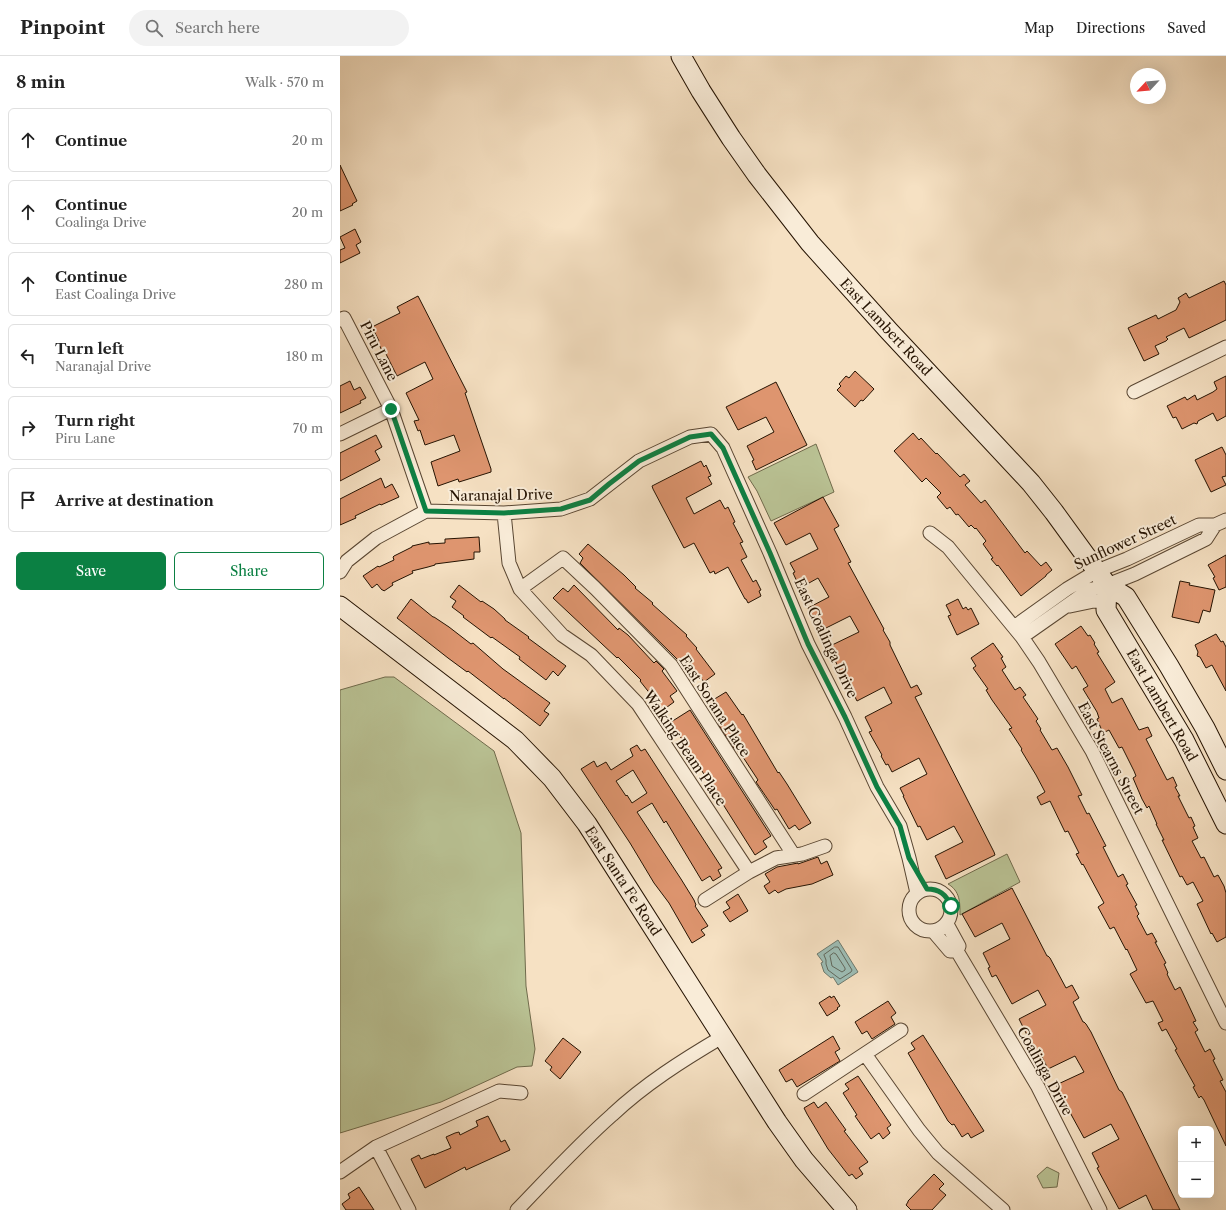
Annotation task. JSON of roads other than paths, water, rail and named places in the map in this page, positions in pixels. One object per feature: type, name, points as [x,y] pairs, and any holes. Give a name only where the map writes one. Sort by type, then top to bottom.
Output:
[{"type":"main road","name":"East Lambert Road","points":[[681,56],[731,138],[757,175],[810,243],[889,331],[1031,483],[1054,512],[1103,586],[1106,610],[1184,740],[1226,824]]},
{"type":"main road","name":"East Lambert Road","points":[[1103,586],[1126,597],[1173,672],[1205,728],[1226,770]]},
{"type":"main road","name":"East Santa Fe Road","points":[[340,606],[515,740],[552,778],[587,824],[777,1122],[804,1160],[847,1210]]},
{"type":"street","name":"Piru Lane","points":[[342,319],[391,409],[426,511]]},
{"type":"street","points":[[1134,392],[1226,347]]},
{"type":"street","points":[[340,434],[391,409]]},
{"type":"street","name":"Naranajal Drive","points":[[340,572],[347,561],[376,538],[426,511],[504,513],[561,509],[590,500],[639,461],[690,437],[711,434]]},
{"type":"street","name":"East Coalinga Drive","points":[[711,434],[723,448],[770,553],[808,644],[845,717],[877,787],[900,826],[909,858],[922,891]]},
{"type":"street","name":"Walking Beam Place","points":[[504,513],[509,563],[520,589],[562,635],[591,655],[638,704],[749,872]]},
{"type":"street","name":"Sunflower Street","points":[[1018,632],[1061,609],[1089,590],[1135,574],[1206,539],[1220,522]]},
{"type":"street","name":"East Stearns Street","points":[[930,533],[948,547],[1018,632],[1092,751],[1226,1023]]},
{"type":"street","name":"East Sorana Place","points":[[520,589],[563,558],[595,588],[671,665],[793,854]]},
{"type":"street","name":"Sunflower Street","points":[[1018,632],[1067,589],[1103,586]]},
{"type":"street","points":[[705,900],[749,872],[776,858],[793,854],[802,854],[825,846]]},
{"type":"street","points":[[922,891],[939,891],[948,900],[951,912],[946,924],[938,930],[933,931],[919,929],[910,918],[908,912],[909,904],[912,898],[922,891]]},
{"type":"street","name":"Coalinga Drive","points":[[946,924],[959,946],[957,951],[1038,1087],[1100,1210]]},
{"type":"street","name":"Coalinga Drive","points":[[933,931],[950,951],[957,951]]},
{"type":"street","points":[[804,1094],[901,1030]]},
{"type":"street","points":[[516,1210],[613,1114],[667,1070],[722,1037]]},
{"type":"street","points":[[865,1054],[919,1130],[938,1153],[1004,1210]]},
{"type":"street","points":[[340,1172],[376,1147],[499,1091],[521,1093]]},
{"type":"street","points":[[376,1147],[409,1210]]},
{"type":"water","points":[[838,940],[858,972],[838,985],[833,977],[831,978],[824,972],[821,963],[823,962],[817,954]]}]
